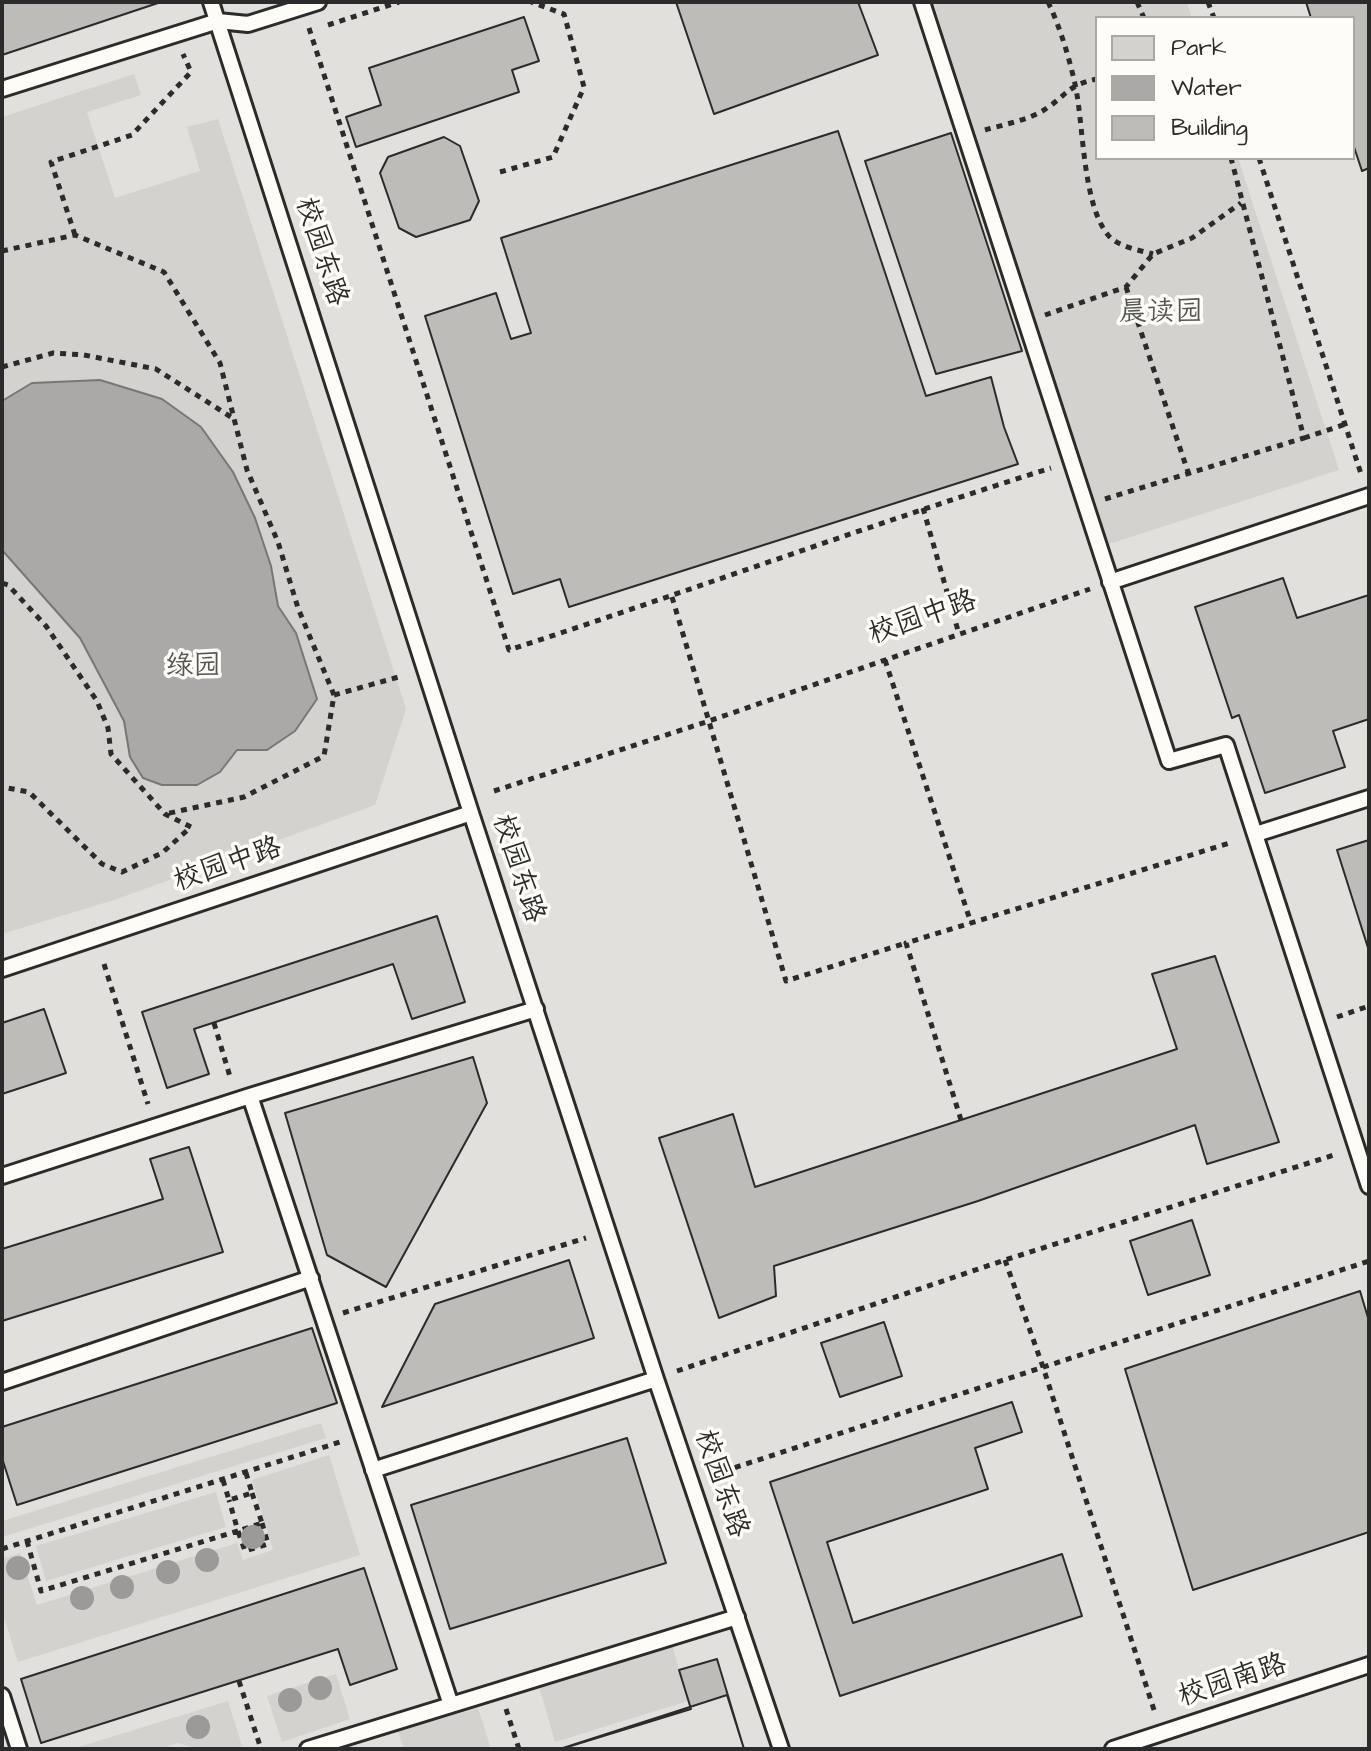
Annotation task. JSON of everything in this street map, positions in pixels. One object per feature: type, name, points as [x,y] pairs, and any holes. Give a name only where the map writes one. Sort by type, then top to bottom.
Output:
[{"type":"lane","name":"校园东路","points":[[211,2],[471,813],[781,1749]]},
{"type":"lane","points":[[2,89],[218,21],[248,24],[318,2]]},
{"type":"lane","points":[[922,2],[1169,761],[1226,745],[1369,1186]]},
{"type":"lane","points":[[1110,582],[1369,496]]},
{"type":"lane","points":[[1256,834],[1369,798]]},
{"type":"lane","name":"校园中路","points":[[2,969],[471,813]]},
{"type":"lane","points":[[2,1176],[536,1009]]},
{"type":"lane","points":[[244,1098],[311,1278],[451,1705]]},
{"type":"lane","points":[[2,1382],[311,1278]]},
{"type":"lane","points":[[373,1470],[656,1379]]},
{"type":"lane","points":[[315,1748],[737,1617]]},
{"type":"lane","name":"校园南路","points":[[1113,1749],[1369,1665]]},
{"type":"lane","points":[[2,1696],[19,1749]]},
{"type":"path","points":[[325,26],[399,2]]},
{"type":"path","points":[[500,172],[553,157],[584,87],[564,14],[531,2]]},
{"type":"path","points":[[1048,2],[1075,84],[1089,190],[1096,209],[1109,236],[1127,246],[1153,254]]},
{"type":"path","points":[[303,7],[509,650],[672,597],[923,508],[1071,462]]},
{"type":"path","points":[[75,235],[51,162],[132,135],[191,72],[176,34]]},
{"type":"path","points":[[965,136],[1033,116],[1049,107],[1075,84],[1095,79]]},
{"type":"path","points":[[1231,160],[1304,438]]},
{"type":"path","points":[[1260,160],[1369,496]]},
{"type":"path","points":[[1026,322],[1126,287],[1153,254],[1192,238],[1241,203]]},
{"type":"path","points":[[2,251],[75,235],[164,272],[220,363],[247,470],[278,542],[298,608],[334,695],[324,756],[244,797],[165,814]]},
{"type":"path","points":[[1126,287],[1188,472]]},
{"type":"path","points":[[2,367],[53,353],[96,357],[156,369],[234,419]]},
{"type":"path","points":[[1085,505],[1346,424]]},
{"type":"path","points":[[923,508],[959,634]]},
{"type":"path","name":"校园中路","points":[[494,791],[709,721],[1110,582]]},
{"type":"path","points":[[2,583],[8,585],[64,650],[97,701],[108,728],[111,754],[165,814],[191,827],[162,853],[122,872],[102,864],[29,792],[2,787]]},
{"type":"path","points":[[672,597],[786,981],[1256,834]]},
{"type":"path","points":[[885,660],[971,923]]},
{"type":"path","points":[[334,695],[406,675]]},
{"type":"path","points":[[906,943],[961,1120]]},
{"type":"path","points":[[104,964],[155,1126]]},
{"type":"path","points":[[1317,1024],[1369,1006]]},
{"type":"path","points":[[214,1023],[244,1098]]},
{"type":"path","points":[[656,1379],[1005,1260],[1357,1147]]},
{"type":"path","points":[[324,1318],[590,1237]]},
{"type":"path","points":[[1005,1260],[1162,1733]]},
{"type":"path","points":[[692,1482],[1369,1261]]},
{"type":"path","points":[[2,1549],[362,1435]]},
{"type":"path","points":[[223,1480],[245,1551],[268,1544],[246,1472]]},
{"type":"path","points":[[229,1500],[252,1493]]},
{"type":"path","points":[[27,1541],[41,1591],[262,1523]]},
{"type":"path","points":[[239,1681],[261,1749]]},
{"type":"path","points":[[500,1689],[519,1749]]},
{"type":"shaded area","points":[[2,2],[1369,2],[1369,1749],[2,1749]]},
{"type":"green space","name":"晨读园","points":[[933,2],[1187,2],[1191,16],[1095,16],[1095,160],[1239,160],[1339,470],[1109,544]]},
{"type":"green space","name":"绿园","points":[[134,74],[141,95],[87,112],[115,198],[200,171],[187,127],[218,119],[406,709],[375,805],[117,899],[2,934],[2,117]]},
{"type":"green space","points":[[321,1423],[326,1438],[2,1537],[2,1521]]},
{"type":"green space","points":[[329,1455],[360,1555],[18,1662],[2,1611],[2,1559],[20,1553],[37,1605],[237,1543],[243,1560],[273,1550],[252,1480]]},
{"type":"green space","points":[[216,1492],[226,1527],[46,1581],[36,1546]]},
{"type":"green space","points":[[671,1641],[688,1701],[555,1742],[538,1683],[573,1671],[578,1674],[606,1661],[610,1664],[622,1661],[625,1654]]},
{"type":"green space","points":[[336,1674],[350,1719],[282,1742],[267,1696]]},
{"type":"green space","points":[[228,1701],[243,1749],[198,1749],[178,1743],[160,1749],[72,1749]]},
{"type":"green space","points":[[478,1708],[491,1749],[404,1749],[398,1731]]},
{"type":"water","points":[[100,380],[162,399],[201,427],[233,472],[255,518],[271,566],[278,606],[296,633],[317,699],[295,731],[267,750],[237,750],[220,772],[197,785],[162,785],[143,778],[130,757],[124,721],[80,638],[2,550],[2,401],[32,383]]},
{"type":"building","points":[[2,2],[161,2],[2,55]]},
{"type":"building","points":[[676,2],[858,2],[878,55],[714,114]]},
{"type":"building","points":[[1306,2],[1369,2],[1369,168],[1362,171],[1355,150],[1355,16],[1310,16]]},
{"type":"building","points":[[524,17],[539,61],[512,70],[519,92],[356,147],[346,117],[381,105],[369,68]]},
{"type":"building","points":[[838,131],[926,396],[991,377],[1004,427],[1018,464],[569,607],[560,579],[513,594],[425,316],[496,293],[511,339],[531,333],[501,238]]},
{"type":"building","points":[[951,133],[1022,351],[936,374],[865,161]]},
{"type":"building","points":[[444,137],[460,146],[479,201],[470,220],[416,237],[399,228],[380,173],[388,157]]},
{"type":"building","points":[[1283,578],[1297,618],[1369,595],[1369,719],[1333,731],[1345,767],[1265,793],[1239,715],[1232,718],[1195,607]]},
{"type":"building","points":[[1369,840],[1369,951],[1337,850]]},
{"type":"building","points":[[437,916],[465,1002],[412,1019],[393,964],[194,1029],[209,1074],[167,1088],[142,1012]]},
{"type":"building","points":[[1215,956],[1279,1142],[1207,1164],[1195,1125],[978,1201],[774,1266],[776,1296],[719,1318],[659,1138],[733,1114],[755,1187],[961,1120],[1177,1049],[1152,974]]},
{"type":"building","points":[[44,1009],[66,1073],[2,1094],[2,1023]]},
{"type":"building","points":[[473,1057],[487,1103],[386,1287],[327,1255],[285,1113]]},
{"type":"building","points":[[189,1147],[223,1252],[2,1321],[2,1249],[163,1199],[150,1159]]},
{"type":"building","points":[[1192,1220],[1210,1275],[1148,1295],[1130,1241]]},
{"type":"building","points":[[569,1260],[594,1338],[382,1407],[435,1304]]},
{"type":"building","points":[[1360,1291],[1369,1321],[1369,1532],[1193,1590],[1125,1369]]},
{"type":"building","points":[[884,1322],[902,1376],[840,1397],[821,1343]]},
{"type":"building","points":[[312,1328],[337,1403],[17,1505],[2,1458],[2,1427]]},
{"type":"building","points":[[1012,1402],[1022,1432],[975,1448],[988,1489],[827,1542],[853,1623],[1062,1554],[1082,1616],[840,1696],[770,1482]]},
{"type":"building","points":[[627,1438],[666,1563],[450,1629],[411,1505]]},
{"type":"building","points":[[364,1568],[397,1669],[350,1685],[338,1649],[41,1743],[21,1679]]},
{"type":"building","points":[[717,1659],[744,1749],[561,1749],[691,1709],[679,1670]]},
{"type":"building","points":[[727,1695],[744,1749],[560,1749]]}]
